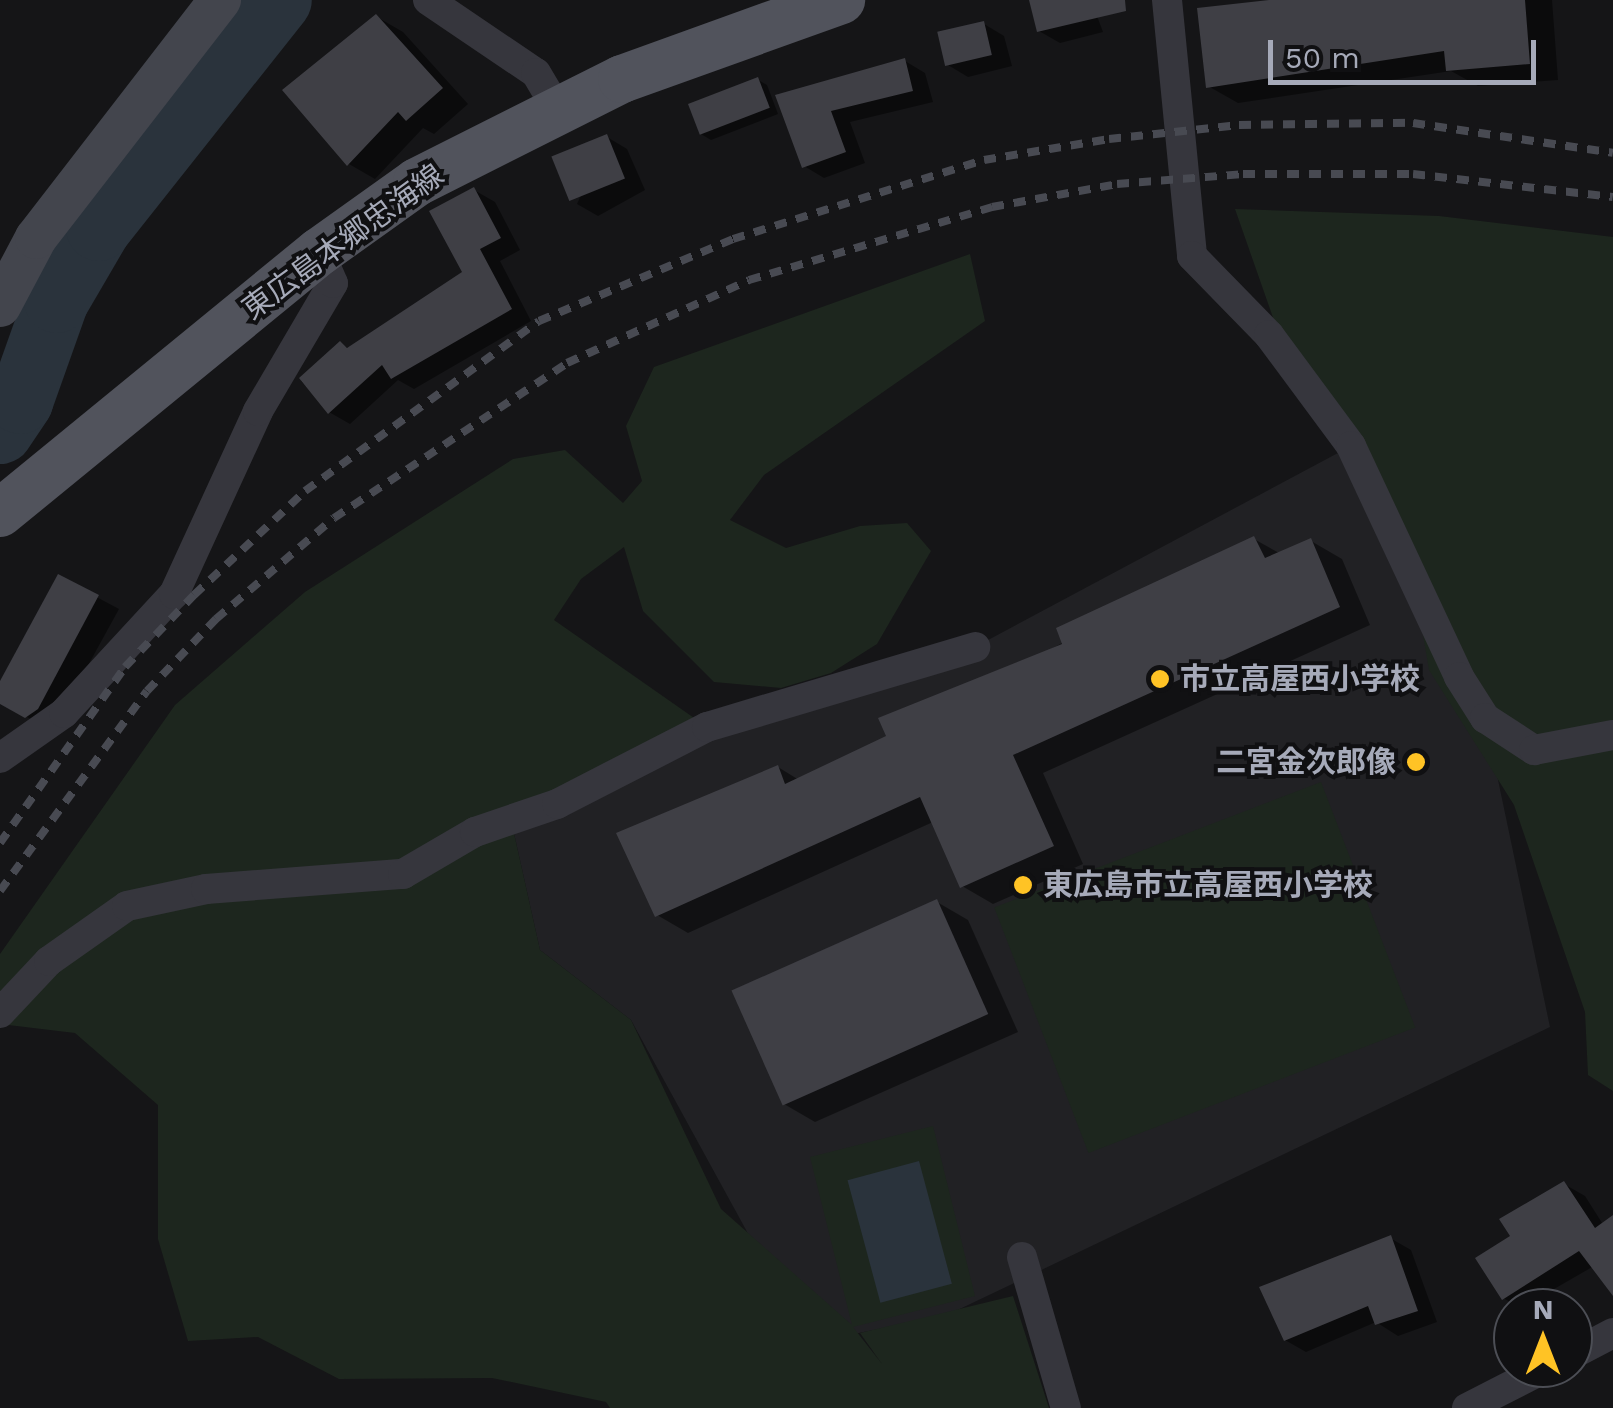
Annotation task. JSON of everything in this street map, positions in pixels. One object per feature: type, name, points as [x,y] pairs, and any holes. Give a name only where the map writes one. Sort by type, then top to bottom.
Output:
[{"type":"main road","name":"東広島本郷忠海線","points":[[4,501],[319,252],[417,182],[622,79],[842,0]]},
{"type":"street","points":[[0,306],[36,238],[220,0]]},
{"type":"street","points":[[428,0],[536,74],[558,110]]},
{"type":"street","points":[[1167,0],[1187,238],[1192,256],[1269,335],[1351,446],[1459,677],[1485,718],[1534,750],[1613,736]]},
{"type":"street","points":[[0,758],[64,713],[174,594],[258,411],[333,283],[319,252]]},
{"type":"street","points":[[0,1013],[49,962],[128,906],[206,889],[404,874],[475,832],[557,804],[707,727],[975,647]]},
{"type":"street","points":[[1022,1257],[1066,1408]]},
{"type":"street","points":[[1468,1408],[1506,1388]]},
{"type":"shaded area","points":[[1235,209],[1439,216],[1613,237],[1613,1091],[1588,1075],[1585,1012],[1514,805],[1429,670],[1414,581],[1285,352]]},
{"type":"shaded area","points":[[970,254],[985,321],[764,475],[730,520],[786,548],[860,526],[907,523],[931,551],[877,644],[831,673],[781,688],[714,682],[643,611],[624,547],[581,579],[554,620],[707,727],[511,820],[540,950],[631,1020],[721,1209],[852,1325],[810,1157],[933,1126],[975,1296],[853,1327],[882,1364],[860,1333],[1013,1296],[1049,1408],[610,1408],[606,1402],[492,1378],[339,1379],[258,1337],[188,1341],[158,1239],[158,1105],[75,1033],[0,1024],[0,954],[175,705],[305,592],[513,459],[565,450],[623,503],[642,481],[626,426],[654,367]]},
{"type":"shaded area","name":"東広島市立高屋西小学校","points":[[1351,446],[1485,718],[1550,1027],[945,1316],[808,1343],[631,1020],[540,950],[511,820],[707,727],[975,647]]},
{"type":"shaded area","points":[[1321,782],[1415,1028],[1088,1153],[994,907]]},
{"type":"shaded area","points":[[919,1161],[952,1284],[880,1303],[848,1180]]},
{"type":"building","points":[[1029,0],[1125,0],[1126,11],[1037,32]]},
{"type":"building","points":[[1269,0],[1525,0],[1530,64],[1446,71],[1444,51],[1206,88],[1197,8]]},
{"type":"building","points":[[376,14],[443,88],[406,121],[398,112],[347,166],[282,90]]},
{"type":"building","points":[[984,21],[992,55],[945,66],[937,32]]},
{"type":"building","points":[[905,58],[913,91],[831,111],[846,152],[802,168],[775,95]]},
{"type":"building","points":[[758,77],[770,108],[700,135],[688,104]]},
{"type":"building","points":[[607,134],[625,179],[569,201],[551,156]]},
{"type":"building","points":[[474,187],[501,238],[480,249],[512,309],[391,379],[382,365],[328,414],[299,378],[340,341],[347,348],[462,272],[429,211]]},
{"type":"building","points":[[1254,536],[1265,558],[1311,538],[1340,607],[1013,755],[1054,846],[960,888],[920,797],[655,917],[616,833],[778,765],[785,784],[886,736],[878,718],[1062,644],[1056,628]]},
{"type":"building","points":[[58,574],[99,595],[38,709],[25,718],[0,704],[0,681]]},
{"type":"building","points":[[937,899],[988,1014],[783,1106],[731,991]]},
{"type":"building","points":[[1564,1181],[1595,1228],[1613,1215],[1613,1296],[1579,1251],[1521,1288],[1494,1288],[1475,1258],[1510,1236],[1499,1219]]},
{"type":"building","points":[[1391,1235],[1418,1311],[1375,1325],[1368,1306],[1284,1341],[1259,1287]]},
{"type":"waterway","points":[[0,431],[20,401],[56,300],[98,228],[279,0]]},
{"type":"railway","points":[[0,843],[125,667],[194,595],[305,491],[539,321],[733,239],[984,160],[1109,139],[1239,125],[1413,123],[1613,153]]},
{"type":"railway","points":[[0,891],[147,691],[216,619],[334,518],[567,363],[749,280],[992,207],[1117,184],[1243,174],[1413,174],[1613,197]]},
{"type":"place","name":"市立高屋西小学校","points":[[1160,679]]},
{"type":"place","name":"二宮金次郎像","points":[[1416,762]]},
{"type":"place","name":"東広島市立高屋西小学校","points":[[1023,885]]}]
